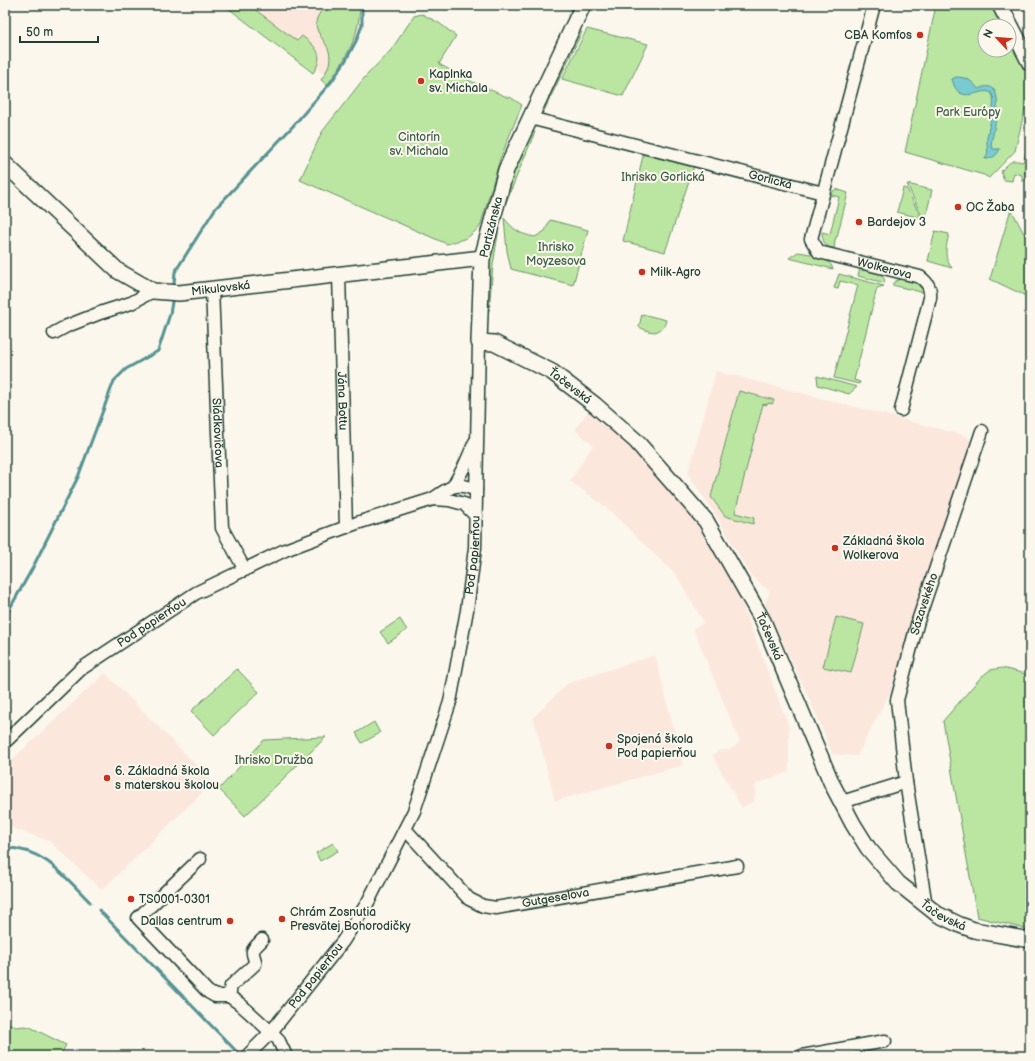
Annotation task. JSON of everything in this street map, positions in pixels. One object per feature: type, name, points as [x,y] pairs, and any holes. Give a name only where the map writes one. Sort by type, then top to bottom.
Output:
[{"type":"street","name":"Partizánska","points":[[476,516],[482,258],[506,170],[584,5]]},
{"type":"street","points":[[823,193],[874,5]]},
{"type":"street","points":[[1000,5],[1030,63]]},
{"type":"street","name":"Gorlická","points":[[530,118],[823,193]]},
{"type":"street","name":"Mikulovská","points":[[5,164],[118,271],[153,291],[179,294],[482,258]]},
{"type":"street","name":"Wolkerova","points":[[823,193],[811,239],[819,252],[920,278],[928,283],[930,288],[930,298],[901,410]]},
{"type":"street","name":"Jána Bottu","points":[[338,275],[346,527]]},
{"type":"street","name":"Sládkovičova","points":[[212,290],[222,528],[245,570]]},
{"type":"street","points":[[54,333],[67,326],[100,313],[132,303],[153,291]]},
{"type":"street","name":"Ťačevská","points":[[479,342],[494,343],[552,372],[595,405],[636,442],[706,521],[764,621],[832,784],[853,824],[868,848],[898,884],[926,906],[948,920],[974,930],[1030,940]]},
{"type":"street","name":"Sázavského","points":[[926,906],[906,782],[897,700],[918,621],[982,431]]},
{"type":"street","points":[[433,499],[454,485],[464,467],[478,434]]},
{"type":"street","points":[[454,485],[463,485],[476,490]]},
{"type":"street","name":"Pod papierňou","points":[[5,742],[81,669],[196,593],[285,550],[346,527],[433,499],[449,500],[464,504],[476,516],[475,548],[467,610],[450,702],[414,811],[377,885],[351,930],[271,1032],[247,1056]]},
{"type":"street","points":[[842,802],[906,782]]},
{"type":"street","name":"Gutgeselova","points":[[405,829],[469,899],[483,906],[496,908],[737,866]]},
{"type":"street","points":[[200,859],[138,918],[208,992],[215,996],[229,996],[271,1032],[278,1039],[286,1056]]},
{"type":"street","points":[[229,996],[231,986],[255,964],[256,960],[253,953],[254,949],[262,940]]},
{"type":"street","points":[[802,1056],[885,1041]]},
{"type":"shaded area","points":[[234,5],[363,5],[358,36],[332,81]]},
{"type":"shaded area","name":"Základná škola Wolkerova","points":[[716,371],[967,436],[971,442],[890,692],[857,756],[832,754],[818,718],[765,604],[770,591],[751,576],[714,512],[688,474]]},
{"type":"shaded area","points":[[589,410],[615,432],[669,490],[697,524],[734,583],[789,727],[789,772],[756,784],[754,801],[742,808],[712,755],[720,750],[729,750],[740,742],[693,628],[704,623],[677,576],[607,508],[570,481],[593,445],[575,430]]},
{"type":"shaded area","name":"Spojená škola Pod papierňou","points":[[655,655],[683,765],[555,801],[533,718],[568,683]]},
{"type":"shaded area","name":"6. Základná škola s materskou školou","points":[[105,673],[213,782],[102,890],[49,841],[14,829],[5,821],[5,774],[12,760]]},
{"type":"green space","points":[[224,5],[249,5],[297,41],[302,36],[312,44],[318,52],[319,57],[317,67],[313,73]]},
{"type":"green space","points":[[326,5],[360,5],[357,28],[350,48],[346,57],[327,85],[321,80],[328,68],[330,59],[329,51],[316,26],[317,18]]},
{"type":"green space","name":"Park Európy","points":[[936,5],[1000,5],[1007,18],[977,18],[977,58],[1017,58],[1017,38],[1030,63],[1030,87],[1015,151],[989,178],[984,175],[905,152]]},
{"type":"green space","name":"Cintorín sv. Michala","points":[[422,14],[439,23],[456,36],[439,64],[468,80],[509,98],[510,97],[522,105],[500,159],[480,227],[467,238],[447,244],[300,180],[322,132],[365,77],[391,50],[414,16]]},
{"type":"green space","points":[[587,29],[648,44],[623,96],[562,79]]},
{"type":"green space","points":[[578,32],[582,32],[543,113],[540,110]]},
{"type":"green space","points":[[529,131],[535,132],[502,212],[506,189]]},
{"type":"green space","points":[[1030,140],[1030,169],[1024,173],[1028,178],[1022,182],[1022,175],[1014,173],[1012,181],[1004,180],[1001,171],[1013,161],[1023,162]]},
{"type":"green space","name":"Ihrisko Gorlická","points":[[645,147],[696,160],[665,252],[623,241]]},
{"type":"green space","points":[[907,184],[932,190],[925,220],[923,219]]},
{"type":"green space","points":[[903,188],[907,189],[921,218],[897,212]]},
{"type":"green space","points":[[836,189],[848,193],[834,248],[831,248],[826,245],[822,232],[830,234],[839,197],[831,195]]},
{"type":"green space","points":[[1011,209],[1030,245],[1030,298],[990,279]]},
{"type":"green space","name":"Ihrisko Moyzesova","points":[[504,218],[517,231],[535,237],[545,231],[550,220],[588,230],[573,285],[511,269],[507,251]]},
{"type":"green space","points":[[500,219],[493,265],[489,311],[485,311],[488,264]]},
{"type":"green space","points":[[935,231],[949,234],[946,256],[952,268],[928,261]]},
{"type":"green space","points":[[798,252],[824,258],[833,269],[789,258]]},
{"type":"green space","points":[[860,268],[876,271],[882,275],[885,283],[858,276]]},
{"type":"green space","points":[[839,274],[884,286],[877,288],[854,380],[860,382],[859,384],[834,378],[858,285],[840,281],[838,289],[834,288]]},
{"type":"green space","points":[[900,279],[915,282],[921,286],[925,293],[892,285]]},
{"type":"green space","points":[[642,314],[666,320],[665,325],[655,332],[639,327]]},
{"type":"green space","points":[[817,376],[857,387],[849,394],[818,385]]},
{"type":"green space","points":[[739,391],[774,400],[772,404],[763,404],[735,513],[754,518],[753,524],[725,516],[711,497]]},
{"type":"green space","points":[[836,617],[864,624],[851,673],[823,667]]},
{"type":"green space","points":[[400,619],[407,630],[388,643],[380,632]]},
{"type":"green space","points":[[1002,668],[1030,675],[1030,930],[977,917],[943,721],[981,677],[990,670]]},
{"type":"green space","points":[[237,669],[259,692],[214,735],[191,711]]},
{"type":"green space","points":[[374,722],[380,733],[362,743],[356,733]]},
{"type":"green space","name":"Ihrisko Družba","points":[[326,737],[245,816],[219,789],[264,740]]},
{"type":"green space","points":[[333,843],[338,851],[320,861],[316,853]]},
{"type":"green space","points":[[5,1021],[16,1027],[30,1027],[66,1045],[60,1056],[5,1056]]},
{"type":"water","points":[[956,77],[969,80],[978,89],[988,87],[994,89],[997,96],[996,117],[991,145],[993,149],[1000,149],[996,155],[988,159],[985,159],[988,151],[987,138],[993,109],[992,94],[988,92],[966,95],[960,93],[955,88],[952,79]]},
{"type":"waterway","points":[[174,283],[175,272],[215,209],[293,126],[332,81],[346,60],[357,39],[362,25],[362,5]]},
{"type":"waterway","points":[[5,617],[32,569],[78,477],[114,381],[126,369],[158,351],[170,314],[172,302]]},
{"type":"waterway","points":[[5,848],[19,849],[42,858],[62,873],[90,902]]},
{"type":"waterway","points":[[99,910],[237,1052]]},
{"type":"place","name":"CBA Komfos","points":[[920,35]]},
{"type":"place","name":"Kaplnka sv. Michala","points":[[421,81]]},
{"type":"place","name":"OC Žaba","points":[[958,207]]},
{"type":"place","name":"Bardejov 3","points":[[859,222]]},
{"type":"place","name":"Milk-Agro","points":[[642,272]]},
{"type":"place","name":"Základná škola Wolkerova","points":[[835,548]]},
{"type":"place","name":"Spojená škola Pod papierňou","points":[[609,746]]},
{"type":"place","name":"6. Základná škola s materskou školou","points":[[107,778]]},
{"type":"place","name":"TS0001-0301","points":[[131,899]]},
{"type":"place","name":"Chrám Zosnutia Presvätej Bohorodičky","points":[[282,919]]},
{"type":"place","name":"Dallas centrum","points":[[230,921]]}]
